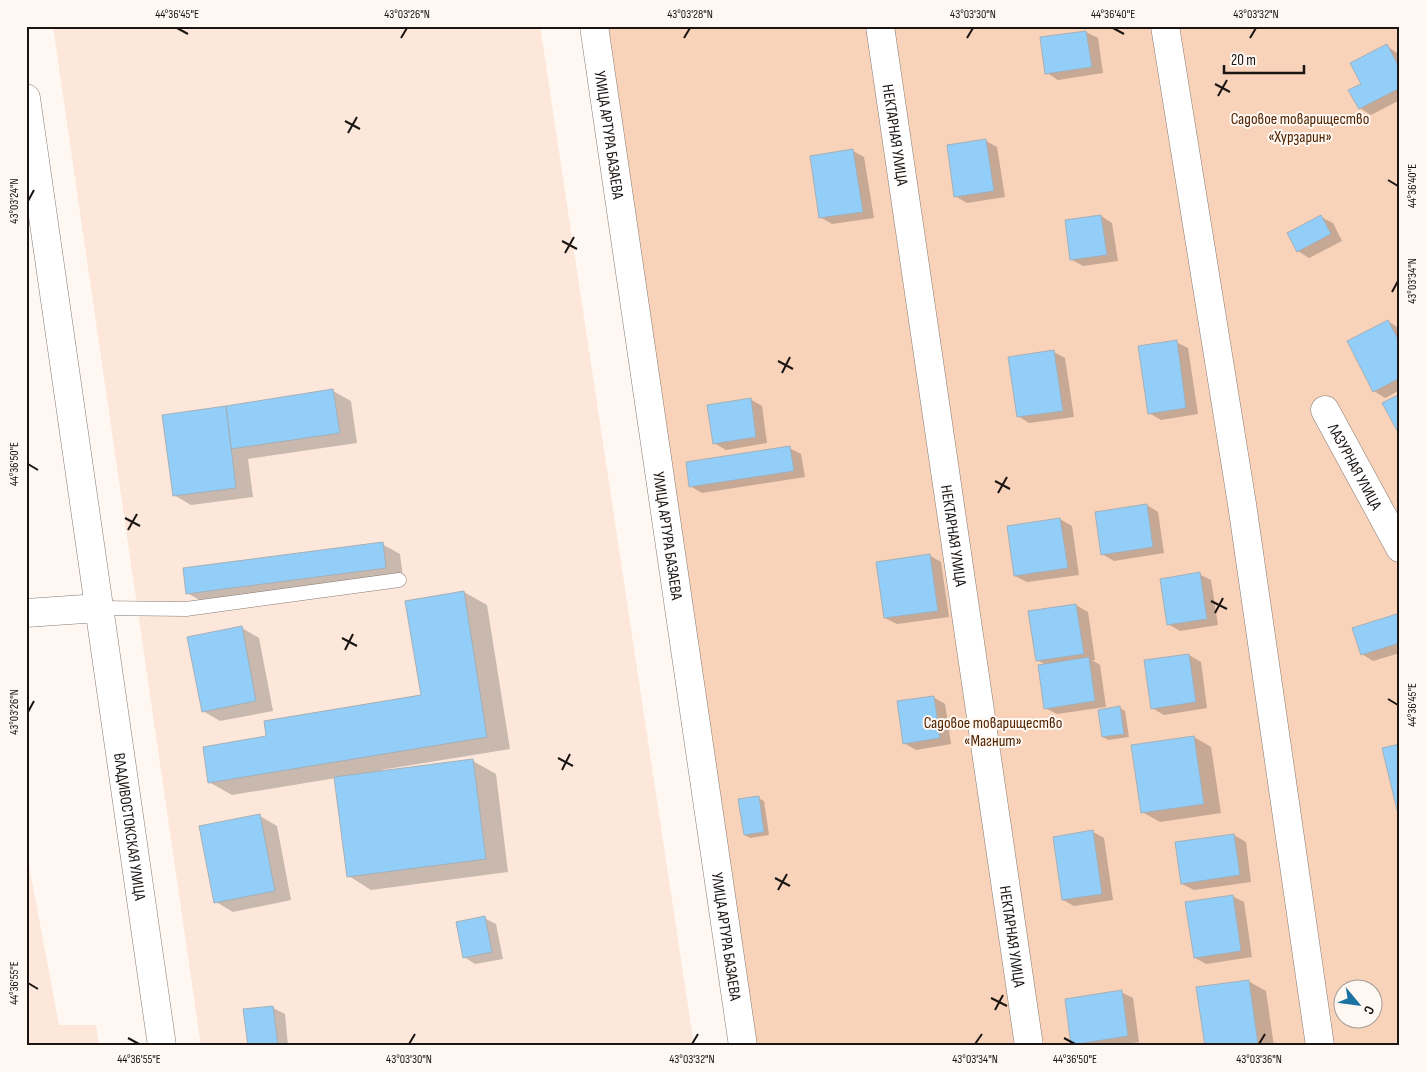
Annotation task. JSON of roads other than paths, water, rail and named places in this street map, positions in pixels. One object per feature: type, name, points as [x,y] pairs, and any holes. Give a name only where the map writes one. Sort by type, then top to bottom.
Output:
[{"type":"street","name":"УЛИЦА АРТУРА БАЗАЕВА","points":[[594,26],[743,1046]]},
{"type":"street","name":"НЕКТАРНАЯ УЛИЦА","points":[[880,26],[1029,1046]]},
{"type":"street","points":[[1165,26],[1242,504],[1320,1046]]},
{"type":"street","name":"ВЛАДИВОСТОКСКАЯ УЛИЦА","points":[[26,98],[162,1046]]},
{"type":"street","name":"ЛАЗУРНАЯ УЛИЦА","points":[[1325,410],[1400,548]]},
{"type":"street","points":[[26,613],[99,608]]},
{"type":"lane","points":[[99,608],[186,609],[399,580]]},
{"type":"park label","name":"Садовое товарищество «Хурзарин»","points":[[1300,127]]},
{"type":"park label","name":"Садовое товарищество «Магнит»","points":[[993,731]]}]
